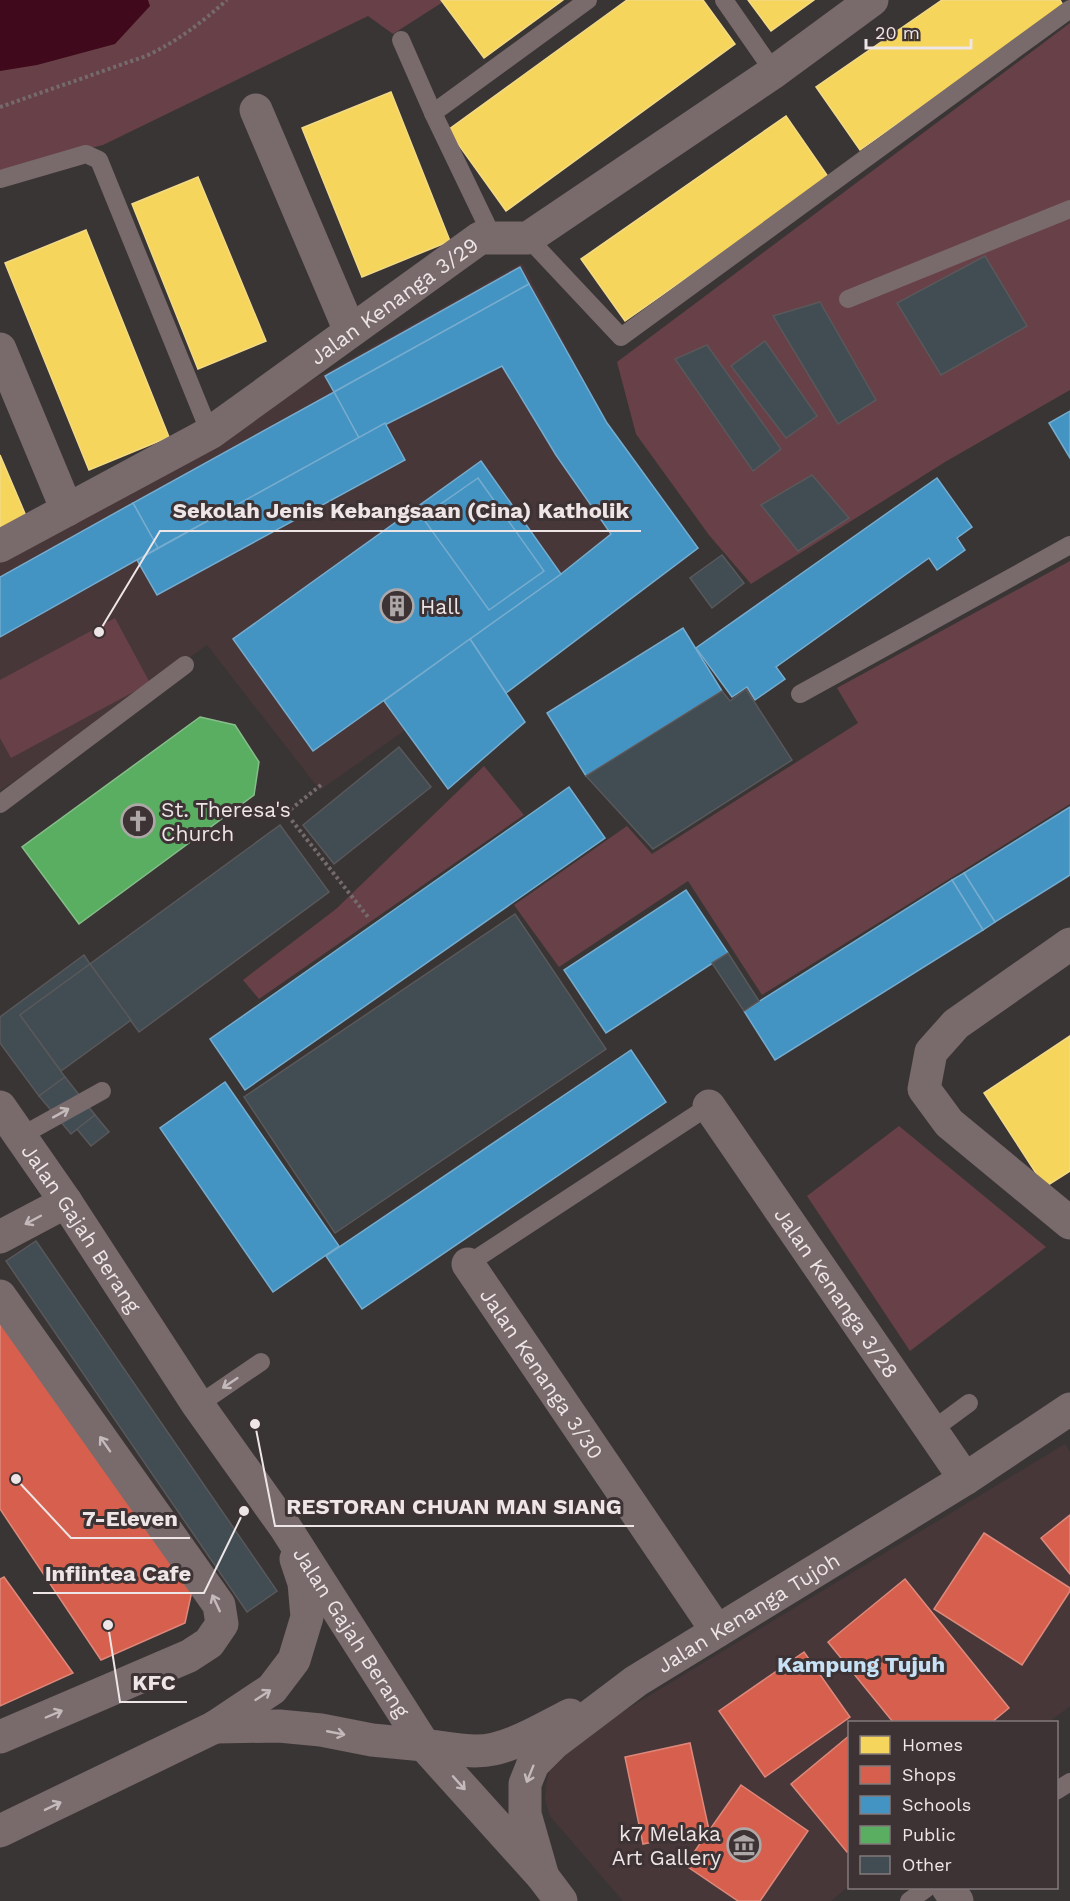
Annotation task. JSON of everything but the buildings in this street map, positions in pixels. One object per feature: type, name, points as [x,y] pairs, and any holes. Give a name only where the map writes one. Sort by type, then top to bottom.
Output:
[{"type":"street","points":[[528,238],[774,72],[872,0]]},
{"type":"street","points":[[256,110],[350,331]]},
{"type":"street","name":"Jalan Kenanga 3/29","points":[[0,546],[210,433],[480,238],[528,238]]},
{"type":"street","points":[[0,348],[67,510]]},
{"type":"street","points":[[1070,944],[956,1024],[931,1052],[924,1089],[949,1123],[1070,1223]]},
{"type":"street","name":"Jalan Kenanga 3/28","points":[[709,1106],[965,1479]]},
{"type":"street","name":"Jalan Gajah Berang","points":[[0,1107],[66,1202],[198,1405],[285,1527],[424,1745],[552,1889]]},
{"type":"street","points":[[1,1235],[66,1202]]},
{"type":"street","name":"Jalan Kenanga 3/30","points":[[468,1264],[717,1631]]},
{"type":"street","points":[[0,1296],[219,1605],[222,1624],[209,1643],[189,1656],[0,1737]]},
{"type":"street","name":"Jalan Kenanga Tujoh","points":[[552,1889],[525,1814],[525,1784],[533,1764],[554,1743],[636,1681],[965,1479],[1070,1409]]},
{"type":"street","points":[[0,1831],[214,1727],[272,1689],[294,1660],[307,1617],[304,1583],[285,1527]]},
{"type":"street","points":[[214,1727],[279,1726],[321,1730],[372,1740],[464,1750],[493,1749],[524,1738],[636,1681]]},
{"type":"lane","points":[[433,113],[588,0]]},
{"type":"lane","points":[[724,0],[774,72]]},
{"type":"lane","points":[[528,238],[621,337],[1070,9]]},
{"type":"lane","points":[[401,40],[493,238]]},
{"type":"lane","points":[[0,179],[86,154],[99,160],[210,433]]},
{"type":"lane","points":[[848,299],[1070,209]]},
{"type":"lane","points":[[800,694],[1070,545]]},
{"type":"lane","points":[[0,804],[185,665]]},
{"type":"lane","points":[[21,1136],[102,1091]]},
{"type":"lane","points":[[468,1264],[709,1106]]},
{"type":"lane","points":[[198,1405],[261,1362]]},
{"type":"lane","points":[[931,1431],[969,1403]]},
{"type":"lane","points":[[909,1901],[924,1889]]},
{"type":"path","points":[[0,108],[154,52],[200,25],[227,0]]},
{"type":"path","points":[[321,785],[286,813],[368,917]]},
{"type":"shaded area","points":[[0,0],[446,0],[393,34],[368,16],[103,145],[0,170]]},
{"type":"shaded area","points":[[0,0],[148,0],[150,6],[115,44],[37,65],[0,71]]},
{"type":"shaded area","points":[[1070,23],[1070,390],[945,462],[751,584],[709,535],[636,434],[617,362]]},
{"type":"shaded area","points":[[522,263],[607,423],[698,548],[506,692],[525,722],[448,789],[405,730],[320,790],[207,645],[0,791],[0,559],[141,476]]},
{"type":"shaded area","points":[[1070,561],[1070,804],[762,995],[688,881],[559,967],[514,905],[627,826],[652,854],[858,723],[837,688]]},
{"type":"shaded area","points":[[115,618],[150,683],[11,758],[0,738],[0,680]]},
{"type":"shaded area","points":[[484,766],[524,815],[259,999],[243,980],[336,909]]},
{"type":"shaded area","points":[[899,1126],[1046,1247],[910,1351],[807,1196]]},
{"type":"shaded area","name":"Kampung Tujuh","points":[[1065,1444],[1070,1452],[1070,1706],[1050,1721],[848,1721],[848,1887],[831,1901],[623,1901],[550,1816],[545,1800],[549,1773],[556,1760],[606,1722]]},
{"type":"place","name":"Hall","points":[[397,606]]},
{"type":"place","name":"Sekolah Jenis Kebangsaan (Cina) Katholik","points":[[99,632]]},
{"type":"place","name":"St. Theresa's Church","points":[[138,821]]},
{"type":"place","name":"RESTORAN CHUAN MAN SIANG","points":[[255,1424]]},
{"type":"place","name":"7-Eleven","points":[[16,1479]]},
{"type":"place","name":"Infiintea Cafe","points":[[244,1511]]},
{"type":"place","name":"KFC","points":[[108,1625]]},
{"type":"place","name":"k7 Melaka Art Gallery","points":[[744,1845]]},
{"type":"district","name":"Kampung Tujuh","points":[[861,1664]]}]
